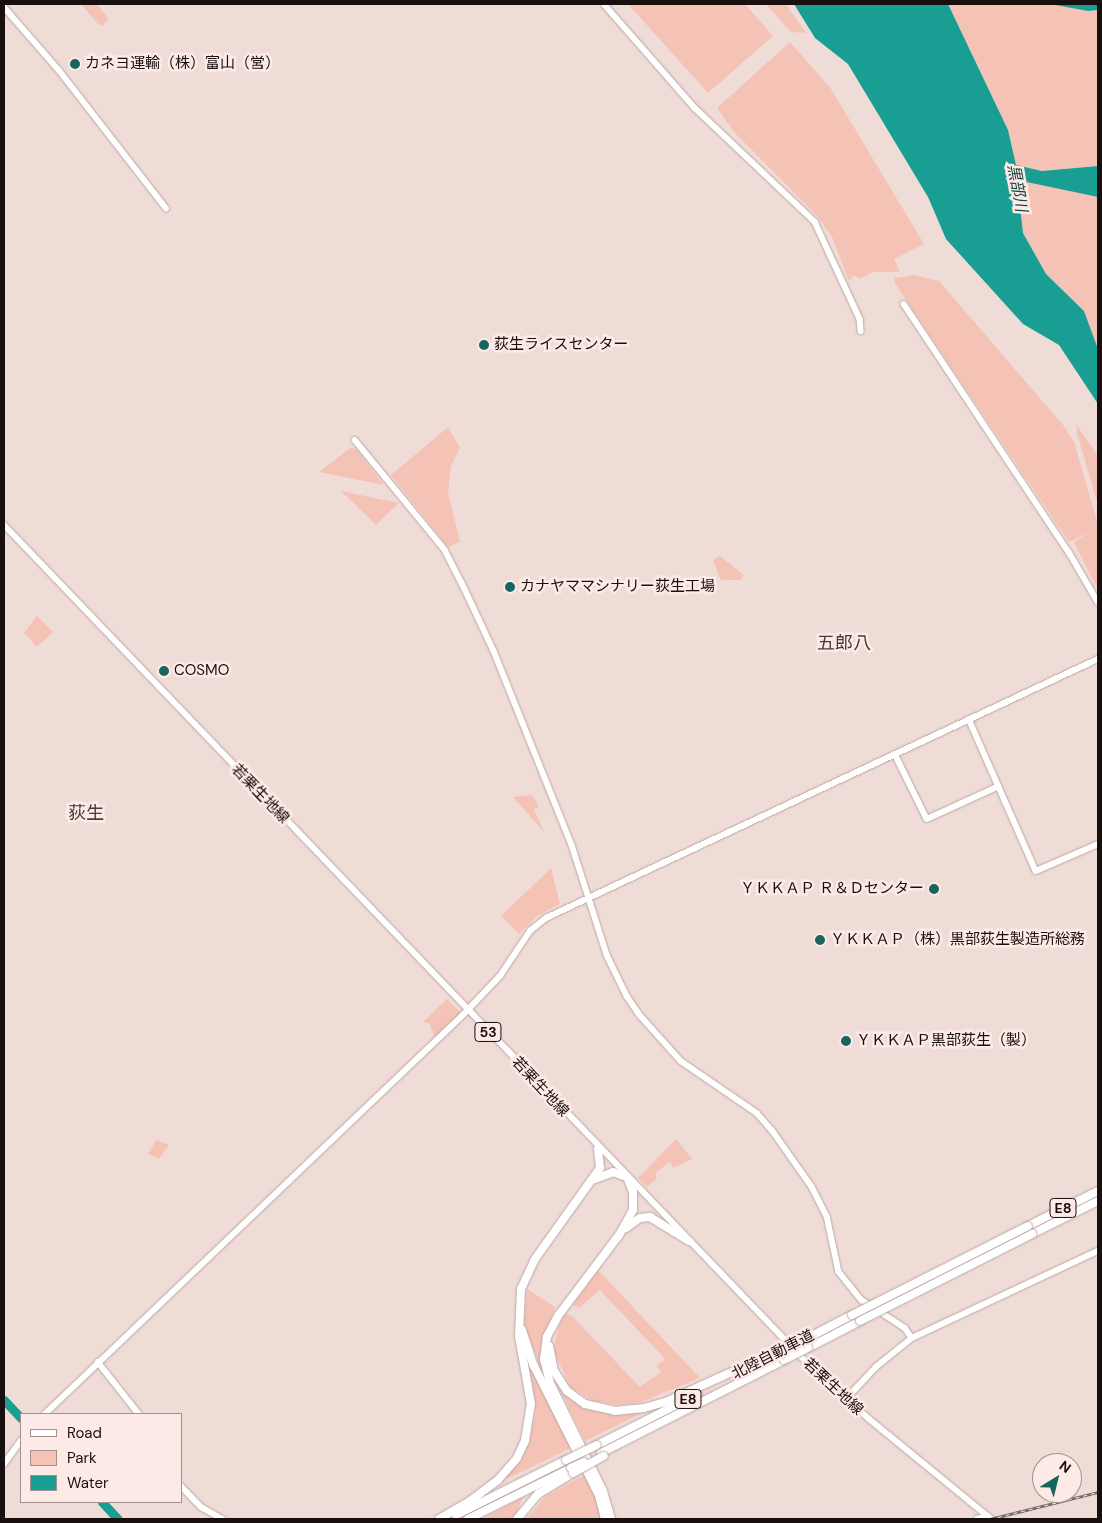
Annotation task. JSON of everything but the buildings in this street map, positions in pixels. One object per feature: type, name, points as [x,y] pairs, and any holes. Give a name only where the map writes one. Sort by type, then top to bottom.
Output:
[{"type":"highway","points":[[439,1519],[470,1501],[498,1480],[517,1458],[525,1441],[532,1404],[520,1346],[518,1305],[521,1289],[530,1267],[602,1164],[598,1148]]},
{"type":"highway","points":[[588,1184],[609,1172],[627,1177],[634,1205],[631,1216],[619,1235],[558,1316],[545,1344],[547,1375],[603,1491],[611,1519]]},
{"type":"highway","name":"北陸自動車道","points":[[447,1519],[1098,1191]]},
{"type":"highway","name":"北陸自動車道","points":[[468,1519],[602,1455],[650,1428],[1098,1201]]},
{"type":"highway","points":[[619,1235],[640,1218],[650,1217],[689,1241]]},
{"type":"highway","points":[[518,1305],[529,1354],[599,1495],[605,1519]]},
{"type":"highway","points":[[558,1316],[549,1342],[554,1371],[573,1396],[599,1409],[624,1411],[654,1405],[778,1352]]},
{"type":"highway","points":[[517,1519],[538,1494],[572,1470]]},
{"type":"main road","name":"若栗生地線","points":[[4,525],[689,1241],[846,1399],[989,1518]]},
{"type":"street","points":[[604,4],[695,108],[815,222],[860,319],[861,331]]},
{"type":"street","points":[[4,8],[59,70],[166,208]]},
{"type":"street","points":[[904,304],[1069,552],[1098,602]]},
{"type":"street","points":[[355,440],[405,499],[450,558],[494,651],[590,897],[607,956],[639,1014],[693,1072],[739,1100],[772,1130],[812,1187],[827,1216],[839,1272],[862,1300],[905,1328],[912,1338]]},
{"type":"street","points":[[45,1413],[468,1010],[500,976],[530,931],[546,918],[1098,659]]},
{"type":"street","points":[[969,718],[997,786],[1036,871],[1098,844]]},
{"type":"street","points":[[895,754],[926,820],[997,786]]},
{"type":"street","points":[[846,1399],[876,1367],[912,1338],[1098,1251]]},
{"type":"street","points":[[98,1362],[138,1413]]},
{"type":"street","points":[[4,1464],[20,1441]]},
{"type":"street","points":[[182,1487],[202,1507],[222,1519]]},
{"type":"street","points":[[977,1519],[989,1518]]},
{"type":"green space","points":[[81,4],[97,4],[109,19],[102,26],[98,24]]},
{"type":"green space","points":[[628,4],[745,4],[773,36],[708,93]]},
{"type":"green space","points":[[766,4],[786,4],[806,33],[791,32]]},
{"type":"green space","points":[[948,4],[1050,4],[1088,11],[1098,10],[1098,166],[1042,171],[1016,165],[1008,130]]},
{"type":"green space","points":[[790,42],[831,89],[924,244],[894,259],[900,272],[873,272],[859,279],[854,275],[849,281],[832,237],[818,217],[734,132],[717,108]]},
{"type":"green space","points":[[1017,179],[1098,197],[1098,349],[1084,311],[1046,274],[1023,233]]},
{"type":"green space","points":[[914,275],[939,281],[1063,425],[1074,442],[1098,525],[1098,590],[1074,542],[1088,533],[1069,542],[894,282],[895,278]]},
{"type":"green space","points":[[1076,424],[1098,456],[1098,505],[1077,433]]},
{"type":"green space","points":[[448,427],[460,448],[451,466],[448,492],[460,542],[448,547],[391,475]]},
{"type":"green space","points":[[350,448],[356,449],[384,485],[319,472]]},
{"type":"green space","points":[[341,491],[399,503],[376,525]]},
{"type":"green space","points":[[720,556],[744,575],[741,580],[721,580],[713,560]]},
{"type":"green space","points":[[37,616],[53,632],[37,647],[24,633]]},
{"type":"green space","points":[[532,795],[539,807],[534,809],[544,832],[513,797]]},
{"type":"green space","points":[[551,868],[560,904],[537,916],[519,934],[501,916]]},
{"type":"green space","points":[[447,999],[461,1013],[435,1038],[429,1023],[423,1022]]},
{"type":"green space","points":[[676,1139],[692,1159],[673,1168],[670,1162],[655,1173],[657,1178],[647,1187],[638,1178]]},
{"type":"green space","points":[[156,1140],[169,1145],[159,1159],[148,1154]]},
{"type":"green space","points":[[598,1270],[700,1378],[641,1402],[620,1405],[593,1401],[571,1388],[553,1350],[559,1326],[563,1316],[567,1314],[572,1316],[640,1387],[661,1372],[657,1366],[665,1359],[600,1290],[579,1308],[573,1305]]},
{"type":"green space","points":[[527,1289],[555,1307],[540,1355],[542,1371],[524,1323]]},
{"type":"green space","points":[[529,1361],[571,1448],[502,1481],[527,1448],[536,1413]]},
{"type":"green space","points":[[554,1377],[566,1394],[587,1409],[615,1414],[644,1412],[585,1441]]},
{"type":"green space","points":[[584,1475],[598,1499],[603,1519],[526,1519],[546,1496]]},
{"type":"green space","points":[[523,1497],[514,1519],[482,1519]]},
{"type":"water","name":"黒部川","points":[[794,4],[948,4],[1008,130],[1016,165],[1042,171],[1098,166],[1098,197],[1017,180],[1023,233],[1046,274],[1084,311],[1098,349],[1098,404],[1059,345],[1023,324],[946,239],[928,197],[848,64],[815,38]]},
{"type":"water","points":[[1050,4],[1098,4],[1098,10],[1088,11]]},
{"type":"waterway","points":[[4,1400],[20,1417]]},
{"type":"waterway","points":[[103,1503],[118,1519]]},
{"type":"railway","points":[[990,1519],[1098,1492]]},
{"type":"place","name":"カネヨ運輸（株）富山（営）","points":[[75,64]]},
{"type":"place","name":"荻生ライスセンター","points":[[484,345]]},
{"type":"place","name":"カナヤママシナリー荻生工場","points":[[510,587]]},
{"type":"place","name":"COSMO","points":[[164,671]]},
{"type":"place","name":"ＹＫＫＡＰ Ｒ＆Ｄセンター","points":[[934,889]]},
{"type":"place","name":"ＹＫＫＡＰ（株）黒部荻生製造所総務","points":[[820,940]]},
{"type":"place","name":"ＹＫＫＡＰ黒部荻生（製）","points":[[846,1041]]},
{"type":"district","name":"五郎八","points":[[844,643]]},
{"type":"district","name":"荻生","points":[[86,813]]}]
